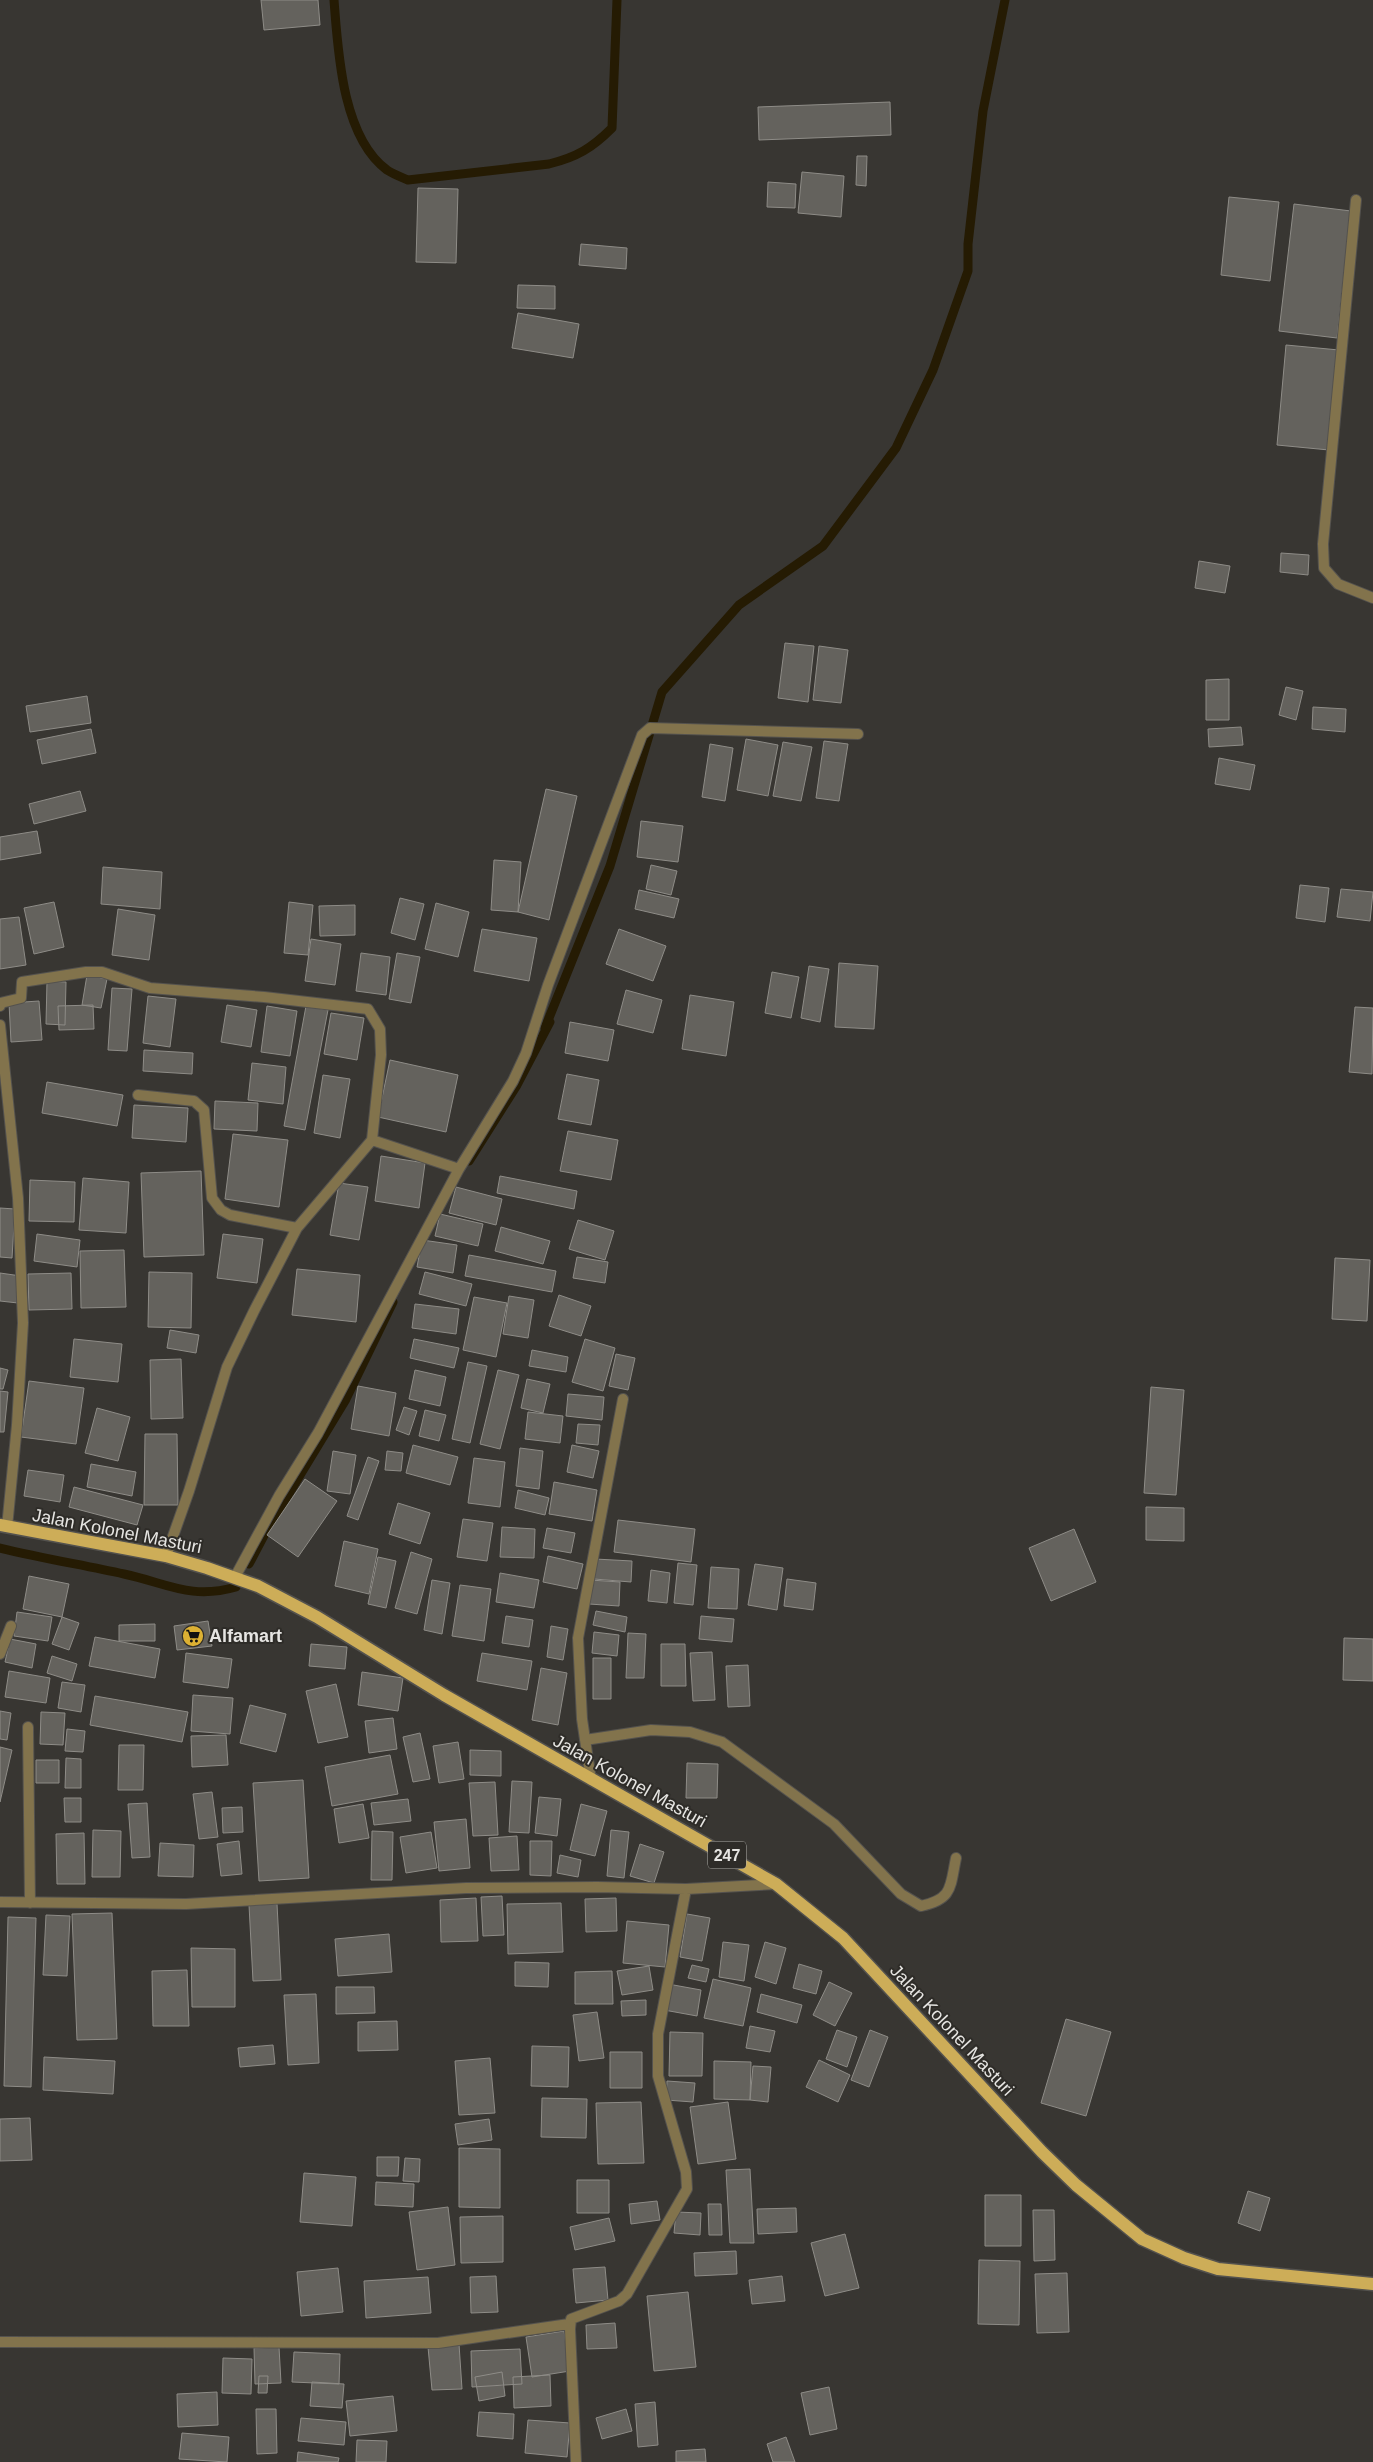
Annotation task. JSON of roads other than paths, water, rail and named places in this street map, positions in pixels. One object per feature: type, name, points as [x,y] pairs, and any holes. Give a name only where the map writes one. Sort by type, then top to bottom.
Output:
[{"type":"main road","name":"Jalan Kolonel Masturi","points":[[4,1526],[166,1556],[234,1577],[317,1617],[444,1696],[776,1884],[843,1938],[1042,2152],[1076,2185],[1142,2238],[1184,2258],[1218,2270],[1373,2284]]},
{"type":"street","points":[[1356,200],[1323,544],[1324,568],[1338,584],[1373,598]]},
{"type":"street","points":[[234,1577],[279,1496],[318,1433],[459,1169],[513,1081],[526,1053],[552,976],[642,735],[646,730],[858,734]]},
{"type":"street","points":[[0,1006],[1,1003],[21,998],[22,982],[86,972],[102,972],[150,988],[264,997],[368,1009],[380,1029],[382,1055],[372,1140],[297,1228],[227,1366],[189,1491],[166,1556]]},
{"type":"street","points":[[0,1025],[18,1198],[23,1323],[17,1425],[4,1526]]},
{"type":"street","points":[[138,1096],[194,1101],[204,1110],[212,1198],[221,1210],[230,1215],[297,1228]]},
{"type":"street","points":[[372,1140],[459,1169]]},
{"type":"street","points":[[591,1780],[585,1740],[578,1638],[623,1398]]},
{"type":"street","points":[[0,1654],[11,1626]]},
{"type":"street","points":[[28,1727],[30,1902]]},
{"type":"street","points":[[585,1740],[651,1730],[690,1732],[722,1742],[834,1824],[901,1894],[921,1906],[938,1902],[949,1892],[956,1858]]},
{"type":"street","points":[[0,1902],[186,1904],[466,1888],[597,1887],[686,1889],[776,1884]]},
{"type":"street","points":[[576,2462],[570,2324],[572,2319],[620,2301],[627,2294],[687,2189],[686,2172],[658,2076],[658,2034],[686,1889]]},
{"type":"street","points":[[0,2342],[438,2343],[570,2324]]},
{"type":"waterway","points":[[334,0],[345,92],[360,137],[372,155],[387,170],[408,180],[549,164],[576,155],[598,141],[612,128],[617,0]]},
{"type":"waterway","points":[[469,1161],[517,1085],[550,1022],[545,1028],[610,866],[662,692],[739,605],[823,546],[896,448],[933,370],[968,271],[968,244],[983,111],[1005,0]]},
{"type":"waterway","points":[[249,1564],[268,1528],[345,1401],[393,1302]]},
{"type":"waterway","points":[[0,1548],[124,1574],[179,1589],[205,1592],[236,1587]]},
{"type":"place","name":"Alfamart","points":[[193,1636]]}]
